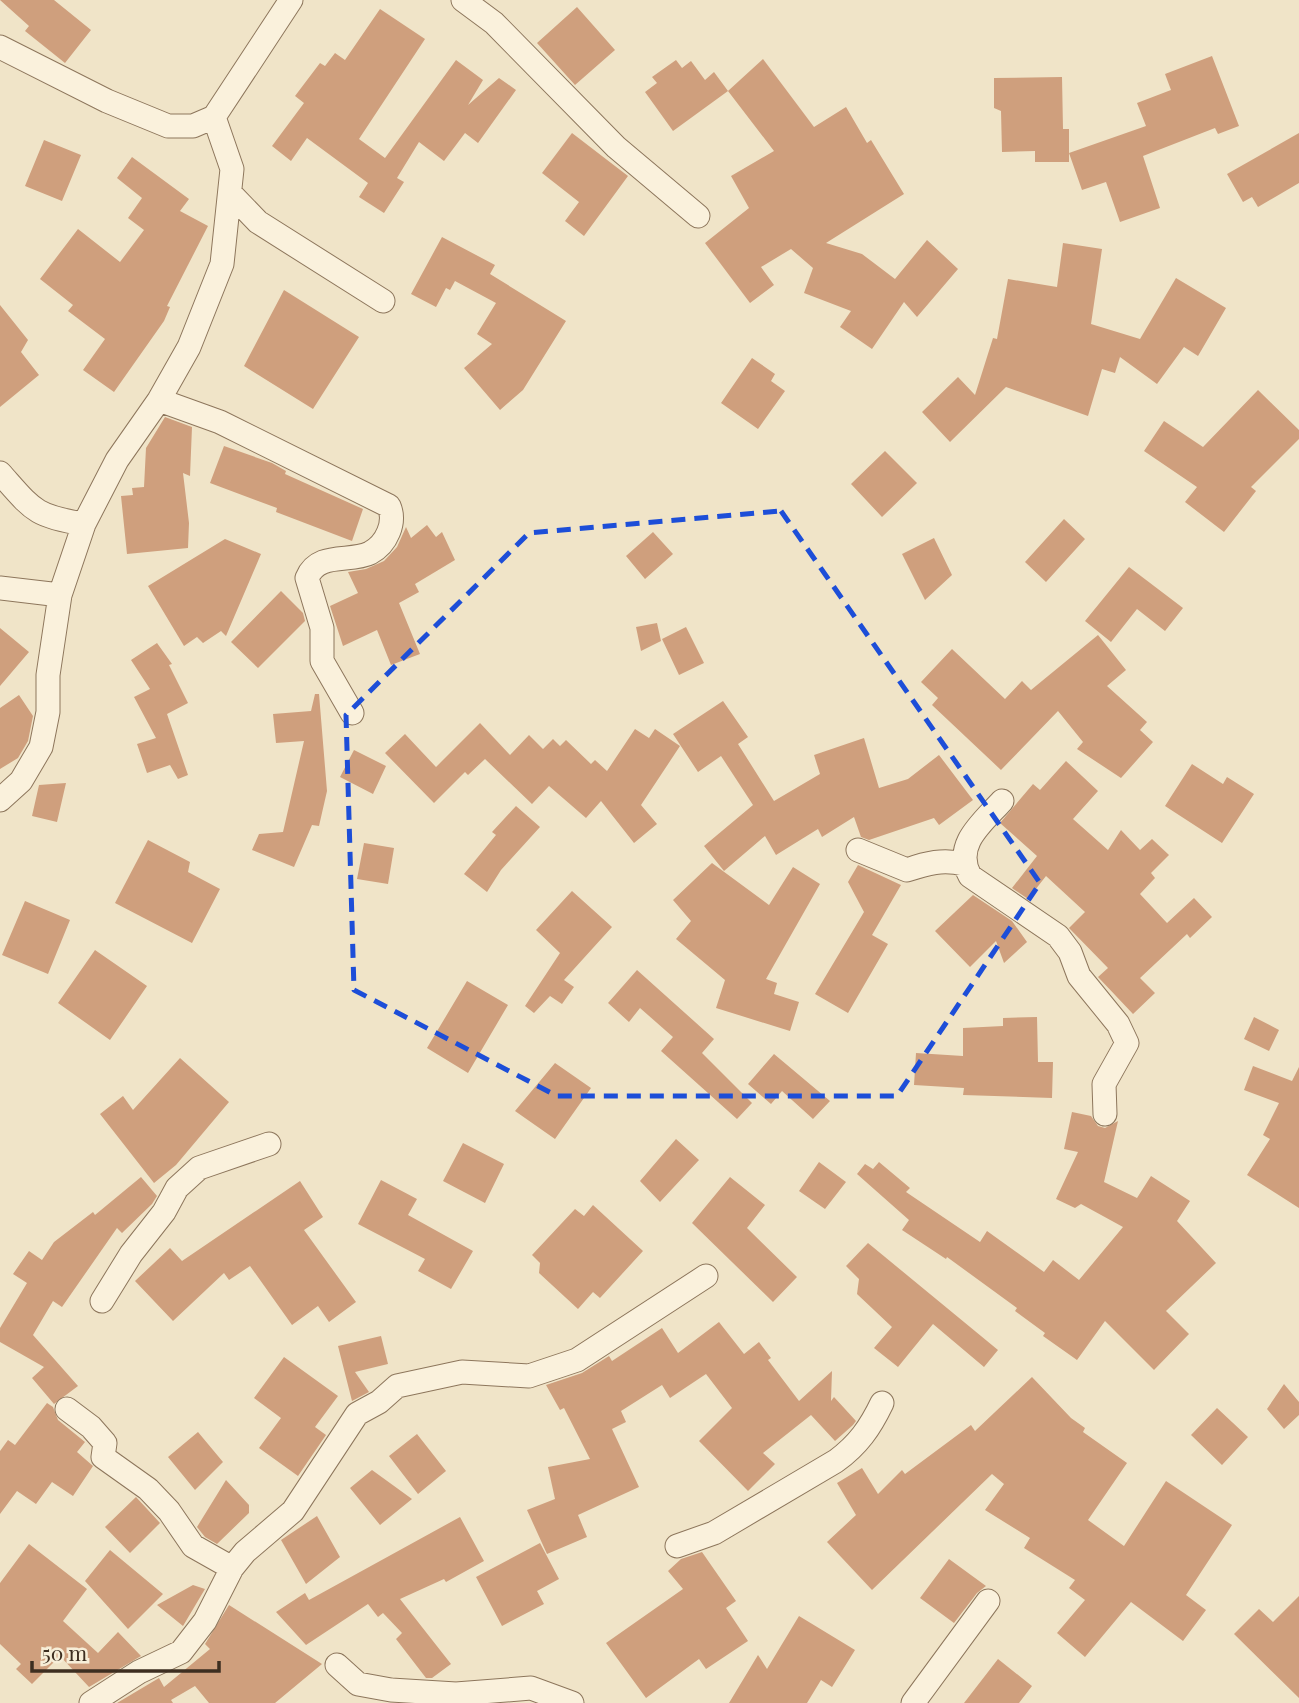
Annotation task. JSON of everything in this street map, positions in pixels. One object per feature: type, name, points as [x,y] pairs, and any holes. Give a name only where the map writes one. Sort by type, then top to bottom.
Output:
[{"type":"street","points":[[0,47],[107,101],[168,126],[193,126],[214,117],[291,0]]},
{"type":"street","points":[[463,0],[494,23],[616,147],[698,216]]},
{"type":"street","points":[[0,800],[21,781],[41,747],[48,712],[48,675],[60,595],[84,524],[117,460],[159,400],[189,347],[222,264],[232,169],[214,117]]},
{"type":"street","points":[[231,194],[258,222],[383,301]]},
{"type":"street","points":[[159,400],[220,422],[389,506],[393,516],[391,525],[383,540],[370,553],[327,561],[310,571],[307,578],[320,619],[322,661],[352,713]]},
{"type":"street","points":[[0,473],[28,504],[47,518],[84,524]]},
{"type":"street","points":[[0,587],[60,595]]},
{"type":"street","points":[[1002,801],[970,840],[963,852],[964,864],[970,876],[1058,936],[1070,953],[1079,976],[1118,1024],[1127,1043],[1104,1084],[1105,1114]]},
{"type":"street","points":[[858,850],[907,870],[928,862],[950,861],[964,864]]},
{"type":"street","points":[[102,1301],[177,1188],[199,1168],[269,1144]]},
{"type":"street","points":[[91,1703],[139,1672],[181,1653],[217,1601],[232,1568],[257,1539],[293,1511],[357,1415],[379,1402],[397,1386],[462,1372],[529,1376],[577,1360],[706,1276]]},
{"type":"street","points":[[677,1546],[714,1534],[836,1461],[854,1447],[871,1427],[882,1403]]},
{"type":"street","points":[[67,1409],[91,1427],[105,1443],[103,1457],[136,1478],[169,1511],[185,1538],[232,1568]]},
{"type":"street","points":[[913,1703],[988,1601]]},
{"type":"street","points":[[337,1665],[358,1684],[391,1690],[456,1694],[531,1688],[572,1703]]},
{"type":"highlighted area","points":[[781,511],[1040,883],[897,1096],[557,1096],[354,990],[346,715],[529,533]]},
{"type":"building","points":[[0,0],[54,0],[91,30],[65,63],[25,31],[29,26]]},
{"type":"building","points":[[577,7],[615,50],[575,85],[537,43]]},
{"type":"building","points":[[380,9],[425,39],[359,139],[385,158],[456,60],[483,80],[468,105],[499,78],[516,90],[478,143],[465,133],[444,161],[419,142],[397,178],[404,182],[384,213],[359,197],[368,183],[307,138],[291,161],[272,146],[304,103],[295,96],[320,63],[325,66],[335,53],[345,60]]},
{"type":"building","points":[[1212,56],[1239,126],[1218,134],[1215,128],[1143,156],[1160,208],[1120,222],[1106,182],[1082,190],[1069,153],[1146,126],[1137,103],[1171,90],[1165,74]]},
{"type":"building","points":[[763,59],[814,127],[846,107],[867,143],[871,140],[904,194],[826,243],[862,254],[895,279],[927,240],[958,269],[917,317],[904,302],[872,349],[840,327],[851,311],[804,293],[813,268],[791,249],[761,267],[774,285],[750,303],[705,243],[749,208],[731,176],[774,151],[728,91]]},
{"type":"building","points":[[676,60],[682,68],[691,61],[705,80],[714,72],[728,91],[673,131],[645,92],[657,83],[652,77]]},
{"type":"building","points":[[1062,77],[1063,129],[1069,129],[1069,162],[1035,162],[1035,151],[1002,152],[1001,111],[994,108],[994,78]]},
{"type":"building","points":[[572,133],[628,176],[584,236],[565,221],[579,202],[542,173]]},
{"type":"building","points":[[1299,133],[1299,183],[1258,207],[1252,197],[1243,202],[1227,174]]},
{"type":"building","points":[[44,140],[81,155],[62,201],[25,186]]},
{"type":"building","points":[[132,157],[189,199],[180,211],[208,226],[167,306],[170,307],[164,321],[114,392],[83,370],[105,339],[68,311],[73,305],[40,279],[78,229],[120,262],[144,230],[128,218],[142,198],[117,178]]},
{"type":"building","points":[[442,237],[495,265],[490,274],[566,321],[523,390],[500,410],[464,368],[492,344],[477,334],[496,303],[455,281],[450,290],[446,288],[436,307],[411,294]]},
{"type":"building","points":[[1063,243],[1102,249],[1091,324],[1140,339],[1176,278],[1226,308],[1198,356],[1184,347],[1157,384],[1120,357],[1115,373],[1102,369],[1088,416],[1006,387],[950,442],[922,412],[958,377],[975,395],[993,338],[997,339],[1008,279],[1057,287]]},
{"type":"building","points":[[284,290],[359,337],[313,409],[244,366]]},
{"type":"building","points":[[0,305],[28,340],[21,352],[39,375],[0,407]]},
{"type":"building","points":[[752,358],[775,374],[771,381],[785,391],[758,429],[721,403]]},
{"type":"building","points":[[1258,390],[1299,430],[1299,439],[1251,487],[1256,491],[1224,532],[1185,502],[1197,487],[1144,451],[1164,421],[1203,447]]},
{"type":"building","points":[[165,417],[192,427],[190,476],[183,473],[189,523],[188,548],[127,554],[121,496],[133,495],[132,488],[144,487],[146,448]]},
{"type":"building","points":[[224,446],[272,463],[286,471],[285,474],[363,509],[352,541],[276,512],[277,508],[210,483]]},
{"type":"building","points":[[885,451],[917,483],[882,517],[851,484]]},
{"type":"building","points":[[1064,519],[1085,539],[1046,582],[1025,562]]},
{"type":"building","points":[[427,525],[436,537],[442,532],[455,560],[415,584],[419,592],[399,603],[420,654],[391,665],[377,630],[343,646],[330,606],[358,593],[348,572],[366,569],[384,561],[397,547],[406,527],[411,538]]},
{"type":"building","points":[[653,532],[673,554],[645,579],[626,556]]},
{"type":"building","points":[[934,538],[952,575],[925,600],[902,554]]},
{"type":"building","points":[[225,539],[261,554],[226,636],[221,631],[203,643],[197,637],[184,646],[148,586]]},
{"type":"building","points":[[1129,567],[1183,608],[1165,631],[1137,609],[1111,642],[1085,621]]},
{"type":"building","points":[[281,591],[303,613],[305,621],[258,668],[231,642]]},
{"type":"building","points":[[657,623],[661,641],[641,651],[636,627]]},
{"type":"building","points":[[686,627],[704,663],[679,675],[662,639]]},
{"type":"building","points":[[0,628],[29,652],[0,686]]},
{"type":"building","points":[[1098,635],[1126,670],[1107,686],[1147,722],[1140,730],[1153,742],[1121,778],[1077,749],[1083,742],[1058,711],[1001,770],[932,705],[938,698],[921,682],[952,649],[1005,699],[1022,681],[1031,690]]},
{"type":"building","points":[[157,643],[172,664],[169,665],[188,703],[167,714],[188,775],[178,779],[170,765],[147,773],[137,744],[156,738],[134,697],[150,689],[131,660]]},
{"type":"building","points":[[315,694],[319,694],[327,791],[319,826],[312,825],[294,867],[252,850],[259,834],[283,832],[304,741],[276,743],[273,714],[311,711]]},
{"type":"building","points":[[19,695],[33,716],[28,741],[18,758],[0,769],[0,708]]},
{"type":"building","points":[[723,701],[748,737],[738,744],[774,801],[820,774],[814,755],[864,738],[879,788],[908,779],[939,755],[973,800],[939,825],[934,818],[869,840],[861,837],[854,817],[822,837],[818,829],[776,855],[765,836],[724,871],[704,846],[753,805],[721,756],[698,772],[673,734]]},
{"type":"building","points":[[480,723],[510,755],[529,735],[543,749],[553,739],[560,746],[566,740],[591,764],[595,760],[607,771],[635,729],[649,738],[655,729],[680,746],[641,805],[657,824],[634,843],[601,801],[586,818],[549,786],[532,804],[485,759],[468,775],[465,772],[434,803],[385,753],[405,734],[436,767]]},
{"type":"building","points":[[354,750],[386,766],[373,794],[340,777]]},
{"type":"building","points":[[1066,761],[1098,791],[1073,819],[1108,850],[1121,830],[1140,850],[1152,839],[1169,855],[1151,873],[1155,878],[1140,894],[1167,923],[1194,898],[1212,917],[1190,938],[1187,934],[1140,978],[1155,993],[1133,1014],[1098,977],[1108,968],[1069,928],[1085,912],[1046,876],[1028,899],[1012,888],[1037,856],[1000,823],[1033,784],[1040,790]]},
{"type":"building","points":[[1192,764],[1223,784],[1227,777],[1254,794],[1222,843],[1165,806]]},
{"type":"building","points":[[66,783],[57,822],[32,816],[39,785]]},
{"type":"building","points":[[516,806],[540,827],[501,870],[487,892],[464,874],[496,835],[492,832]]},
{"type":"building","points":[[148,840],[190,862],[188,872],[220,889],[192,943],[115,903]]},
{"type":"building","points":[[364,843],[394,848],[388,884],[357,879]]},
{"type":"building","points":[[712,863],[769,905],[793,867],[820,884],[766,979],[777,983],[774,994],[799,1002],[790,1031],[716,1008],[725,980],[676,939],[691,921],[673,900]]},
{"type":"building","points":[[858,865],[901,885],[872,935],[888,944],[848,1013],[815,994],[864,912],[848,882]]},
{"type":"building","points":[[572,891],[612,927],[564,980],[574,987],[562,1004],[550,996],[534,1013],[525,1006],[560,953],[536,930]]},
{"type":"building","points":[[973,895],[1012,921],[1027,942],[1004,963],[996,941],[970,967],[935,931]]},
{"type":"building","points":[[25,901],[70,920],[48,974],[2,955]]},
{"type":"building","points":[[95,950],[147,986],[110,1040],[58,1003]]},
{"type":"building","points":[[637,970],[714,1039],[702,1053],[752,1103],[737,1119],[661,1051],[673,1037],[640,1008],[629,1022],[608,1003]]},
{"type":"building","points":[[467,981],[508,1005],[468,1073],[427,1048]]},
{"type":"building","points":[[1037,1017],[1038,1062],[1053,1062],[1052,1098],[963,1095],[964,1088],[914,1085],[916,1053],[963,1056],[963,1028],[1003,1026],[1003,1018]]},
{"type":"building","points":[[1254,1017],[1279,1030],[1269,1051],[1244,1039]]},
{"type":"building","points":[[774,1054],[830,1101],[813,1119],[782,1091],[771,1104],[748,1084]]},
{"type":"building","points":[[180,1058],[229,1102],[176,1165],[154,1183],[100,1114],[123,1096],[133,1110]]},
{"type":"building","points":[[555,1063],[591,1088],[555,1139],[515,1111]]},
{"type":"building","points":[[1253,1066],[1292,1081],[1299,1067],[1299,1208],[1247,1175],[1270,1139],[1263,1135],[1279,1103],[1244,1090]]},
{"type":"building","points":[[1072,1112],[1091,1116],[1098,1126],[1105,1128],[1118,1121],[1104,1182],[1137,1198],[1151,1176],[1190,1201],[1177,1221],[1216,1263],[1166,1311],[1189,1334],[1154,1370],[1105,1321],[1077,1360],[1043,1336],[1045,1333],[1015,1311],[1017,1308],[947,1257],[946,1259],[902,1230],[909,1220],[857,1174],[865,1164],[873,1169],[879,1162],[910,1188],[906,1192],[980,1242],[987,1231],[1044,1272],[1053,1260],[1079,1280],[1123,1227],[1081,1204],[1075,1208],[1056,1199],[1078,1152],[1064,1149]]},
{"type":"building","points":[[676,1139],[699,1160],[660,1202],[640,1181]]},
{"type":"building","points":[[463,1143],[504,1164],[485,1203],[443,1181]]},
{"type":"building","points":[[819,1162],[846,1182],[825,1209],[799,1191]]},
{"type":"building","points":[[141,1177],[157,1196],[152,1204],[122,1233],[117,1228],[62,1307],[53,1301],[33,1335],[78,1386],[54,1404],[32,1378],[44,1367],[0,1342],[0,1328],[27,1283],[13,1274],[29,1251],[42,1260],[54,1242],[93,1212],[95,1215]]},
{"type":"building","points":[[730,1177],[765,1205],[747,1228],[797,1277],[773,1302],[692,1223]]},
{"type":"building","points":[[381,1180],[417,1199],[408,1215],[473,1251],[451,1289],[418,1271],[425,1259],[358,1224]]},
{"type":"building","points":[[300,1181],[323,1217],[304,1230],[356,1302],[329,1322],[318,1306],[292,1325],[250,1266],[229,1280],[224,1273],[173,1321],[135,1281],[170,1248],[182,1261]]},
{"type":"building","points":[[593,1205],[643,1251],[600,1298],[593,1292],[578,1309],[539,1273],[540,1263],[532,1255],[575,1209],[584,1216]]},
{"type":"building","points":[[868,1243],[998,1350],[984,1367],[933,1324],[898,1367],[874,1348],[892,1327],[857,1294],[859,1279],[846,1266]]},
{"type":"building","points":[[719,1322],[744,1354],[759,1342],[771,1358],[768,1360],[799,1401],[832,1371],[831,1401],[834,1397],[856,1421],[835,1441],[811,1415],[763,1453],[775,1464],[748,1491],[699,1441],[732,1408],[706,1374],[670,1398],[662,1385],[621,1411],[626,1422],[612,1429],[639,1487],[578,1515],[587,1537],[547,1554],[527,1510],[555,1499],[548,1467],[590,1459],[564,1408],[560,1410],[546,1385],[582,1373],[609,1356],[612,1361],[662,1328],[678,1353]]},
{"type":"building","points":[[381,1336],[388,1364],[355,1372],[369,1392],[352,1401],[338,1346]]},
{"type":"building","points":[[284,1357],[338,1396],[315,1427],[326,1435],[298,1476],[259,1448],[281,1418],[254,1398]]},
{"type":"building","points":[[1032,1377],[1071,1418],[1085,1428],[1083,1432],[1127,1463],[1088,1520],[1124,1546],[1166,1481],[1232,1525],[1186,1595],[1206,1610],[1183,1641],[1131,1602],[1085,1657],[1057,1633],[1085,1600],[1069,1588],[1075,1580],[1024,1548],[1030,1538],[985,1510],[1004,1484],[992,1474],[872,1590],[827,1542],[856,1515],[837,1483],[862,1468],[878,1494],[902,1470],[905,1474],[971,1425],[975,1431]]},
{"type":"building","points":[[1284,1384],[1299,1402],[1299,1415],[1284,1429],[1267,1409]]},
{"type":"building","points":[[47,1403],[53,1407],[58,1420],[85,1442],[77,1452],[93,1466],[73,1496],[52,1482],[36,1504],[17,1491],[0,1514],[0,1451],[8,1440],[15,1445]]},
{"type":"building","points":[[1217,1408],[1248,1437],[1222,1465],[1191,1435]]},
{"type":"building","points":[[198,1432],[223,1462],[195,1490],[168,1457]]},
{"type":"building","points":[[417,1434],[446,1471],[418,1494],[389,1456]]},
{"type":"building","points":[[372,1470],[412,1499],[380,1525],[350,1488]]},
{"type":"building","points":[[226,1480],[249,1505],[249,1513],[217,1544],[205,1537],[197,1527]]},
{"type":"building","points":[[136,1497],[160,1523],[130,1553],[105,1527]]},
{"type":"building","points":[[317,1516],[340,1557],[306,1584],[281,1540]]},
{"type":"building","points":[[460,1517],[484,1561],[446,1582],[444,1579],[400,1599],[451,1664],[432,1678],[426,1678],[396,1639],[402,1633],[383,1613],[378,1617],[368,1604],[306,1645],[276,1612],[305,1593],[309,1600]]},
{"type":"building","points":[[540,1543],[559,1579],[537,1591],[544,1604],[502,1626],[476,1577]]},
{"type":"building","points":[[29,1544],[87,1589],[63,1621],[98,1653],[118,1632],[141,1656],[89,1687],[60,1656],[32,1684],[16,1669],[21,1664],[0,1644],[0,1583]]},
{"type":"building","points":[[110,1550],[163,1594],[128,1629],[85,1581]]},
{"type":"building","points":[[702,1552],[736,1601],[726,1608],[748,1641],[706,1669],[699,1659],[646,1698],[606,1643],[683,1589],[668,1571],[681,1559]]},
{"type":"building","points":[[949,1559],[986,1586],[977,1593],[954,1623],[920,1598]]},
{"type":"building","points":[[193,1585],[205,1589],[183,1626],[157,1605]]},
{"type":"building","points":[[1299,1596],[1299,1698],[1234,1634],[1259,1609],[1273,1622]]},
{"type":"building","points":[[229,1605],[322,1664],[275,1703],[209,1703],[195,1686],[171,1700],[173,1703],[117,1703],[159,1678],[164,1687],[210,1649],[205,1644]]},
{"type":"building","points":[[799,1616],[855,1650],[832,1687],[821,1680],[807,1703],[729,1703],[758,1655],[767,1669]]},
{"type":"building","points":[[998,1659],[1032,1686],[1019,1703],[964,1703]]}]
